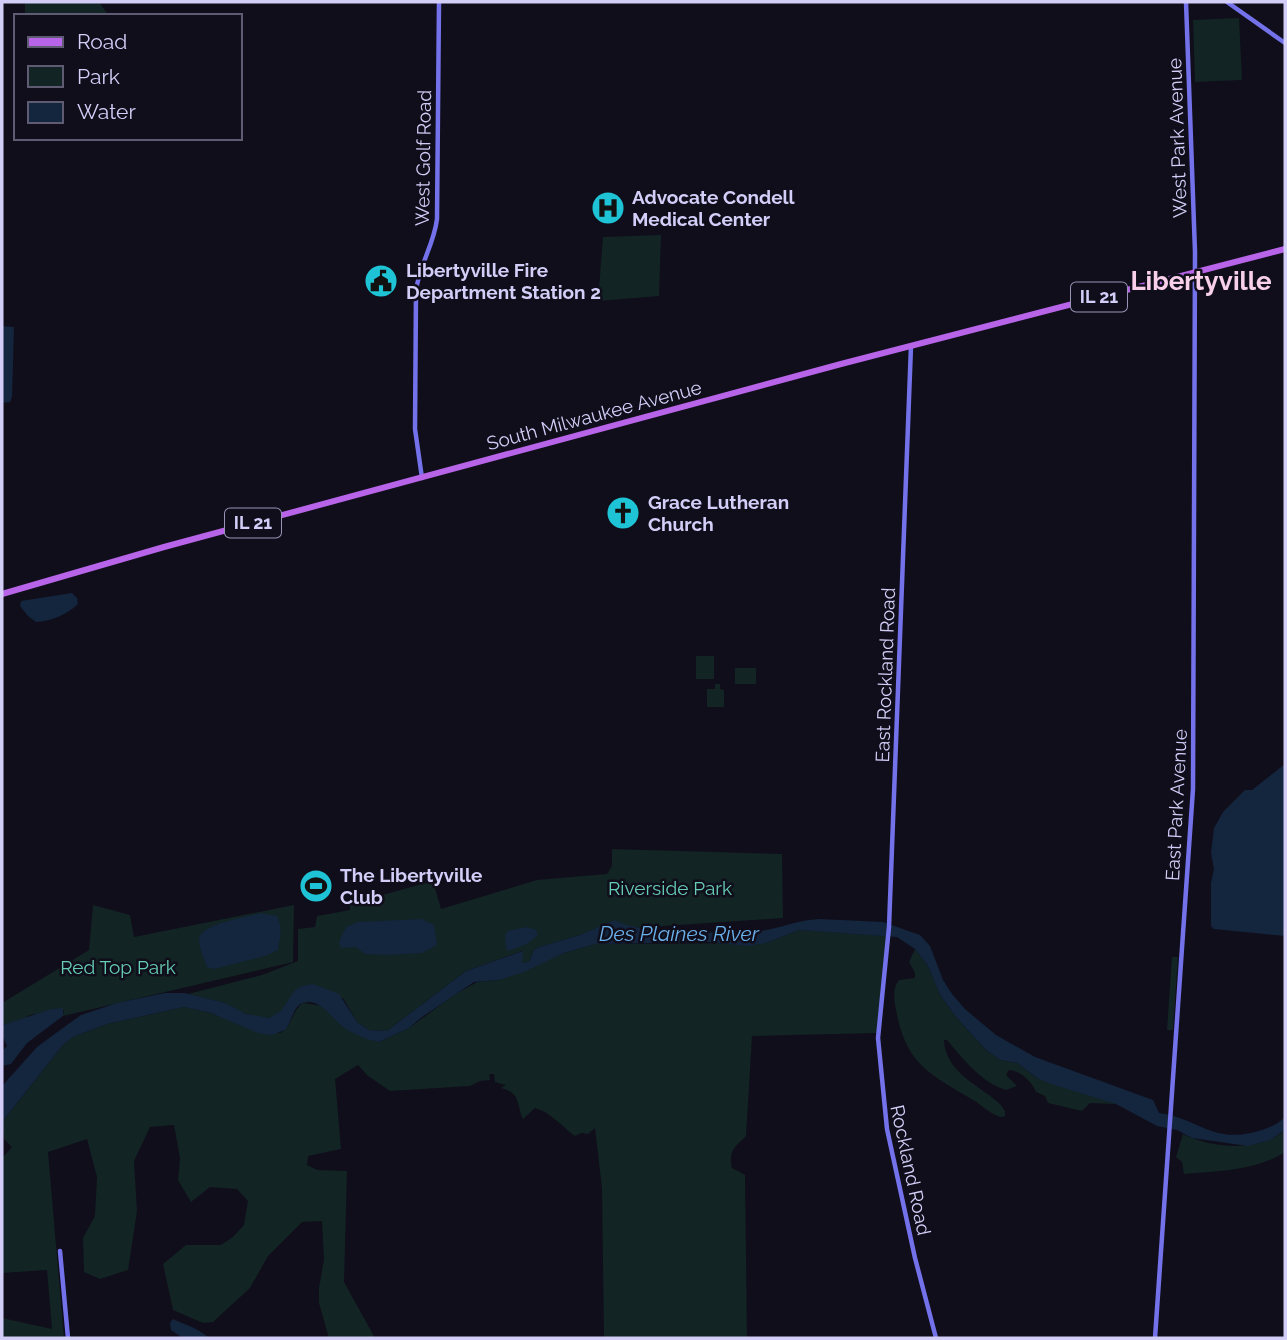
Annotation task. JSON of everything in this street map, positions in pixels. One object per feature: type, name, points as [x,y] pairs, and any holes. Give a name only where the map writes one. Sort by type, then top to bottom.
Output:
[{"type":"main road","name":"IL 21","points":[[1195,272],[1285,248]]},
{"type":"main road","name":"South Milwaukee Avenue","points":[[2,594],[164,547],[911,345],[1195,272]]},
{"type":"street","name":"West Golf Road","points":[[422,478],[415,429],[416,291],[435,236],[437,219],[439,2]]},
{"type":"street","name":"West Park Avenue","points":[[1186,2],[1195,272]]},
{"type":"street","points":[[1227,2],[1285,43]]},
{"type":"street","name":"East Park Avenue","points":[[1156,1338],[1193,789],[1195,272]]},
{"type":"street","name":"East Rockland Road","points":[[880,1006],[890,915],[911,345]]},
{"type":"street","name":"Rockland Road","points":[[880,1006],[879,1066],[886,1126],[936,1338]]},
{"type":"street","points":[[60,1251],[68,1338]]},
{"type":"green space","points":[[25,2],[99,2],[108,14],[25,14]]},
{"type":"green space","points":[[1239,18],[1242,80],[1195,82],[1193,20]]},
{"type":"green space","points":[[661,235],[659,296],[598,301],[603,237]]},
{"type":"green space","points":[[696,656],[714,656],[714,679],[696,679]]},
{"type":"green space","points":[[735,668],[756,668],[756,684],[735,684]]},
{"type":"green space","points":[[715,684],[720,684],[720,689],[724,690],[724,707],[707,707],[707,689],[715,689]]},
{"type":"green space","name":"Riverside Park","points":[[612,849],[782,854],[783,918],[634,928],[615,921],[539,947],[534,950],[529,962],[522,964],[522,951],[466,971],[387,1031],[369,1030],[357,1022],[343,998],[287,1005],[276,1016],[262,1019],[235,1010],[225,1003],[188,994],[262,975],[298,961],[298,929],[315,927],[317,916],[350,910],[350,904],[433,881],[441,909],[537,880],[607,874],[612,866]]},
{"type":"green space","name":"Red Top Park","points":[[93,905],[130,915],[134,937],[294,905],[293,962],[63,1016],[64,1010],[30,1015],[17,1022],[2,1025],[2,1003],[89,950]]},
{"type":"green space","points":[[799,930],[888,936],[878,1033],[752,1036],[746,1136],[733,1150],[731,1157],[732,1168],[745,1175],[747,1338],[604,1338],[602,1188],[595,1128],[588,1134],[575,1136],[551,1116],[535,1108],[523,1119],[517,1099],[512,1093],[501,1088],[506,1085],[495,1082],[494,1074],[489,1074],[490,1080],[470,1086],[390,1091],[368,1076],[358,1065],[335,1079],[341,1149],[308,1156],[307,1165],[317,1170],[347,1171],[344,1282],[375,1338],[329,1338],[319,1303],[324,1259],[322,1221],[302,1222],[268,1256],[250,1288],[213,1322],[203,1323],[173,1310],[163,1264],[186,1245],[221,1245],[233,1237],[244,1225],[248,1201],[237,1189],[210,1187],[191,1202],[178,1180],[180,1158],[174,1125],[150,1127],[134,1161],[137,1211],[128,1270],[100,1279],[84,1272],[83,1238],[95,1216],[97,1177],[87,1139],[48,1152],[64,1338],[2,1338],[2,1318],[52,1329],[47,1270],[2,1273],[2,1153],[4,1156],[12,1147],[4,1139],[2,1122],[63,1045],[73,1037],[107,1024],[184,1007],[211,1013],[244,1026],[280,1033],[303,1003],[323,1006],[342,1026],[379,1042],[409,1028],[454,995],[477,982],[499,980],[564,953],[595,944],[766,943]]},
{"type":"green space","points":[[915,949],[928,966],[940,995],[986,1050],[1000,1060],[1017,1063],[1037,1078],[1116,1104],[1090,1103],[1082,1111],[1048,1103],[1045,1096],[1036,1092],[1032,1084],[1018,1072],[1009,1070],[1006,1075],[1017,1086],[1006,1090],[997,1087],[966,1062],[947,1040],[944,1040],[950,1061],[964,1077],[1000,1104],[1005,1116],[993,1114],[932,1075],[913,1056],[906,1044],[895,1002],[894,991],[899,980],[915,978],[909,962]]},
{"type":"green space","points":[[1172,957],[1178,957],[1173,1030],[1167,1030]]},
{"type":"green space","points":[[1285,1130],[1285,1152],[1249,1167],[1184,1174],[1182,1162],[1176,1157],[1183,1134],[1208,1143],[1236,1146],[1262,1142]]},
{"type":"water","points":[[2,326],[14,327],[12,397],[10,402],[2,403]]},
{"type":"water","points":[[72,593],[78,604],[64,614],[48,620],[36,622],[20,606],[21,601]]},
{"type":"water","points":[[1285,764],[1285,936],[1214,929],[1211,926],[1211,883],[1214,869],[1211,853],[1214,828],[1223,812],[1245,790],[1252,790]]},
{"type":"water","points":[[261,913],[277,916],[279,920],[278,950],[214,969],[207,967],[199,942],[201,934],[216,925]]},
{"type":"water","points":[[422,919],[434,925],[437,945],[422,953],[365,954],[356,947],[341,948],[339,942],[346,927],[358,922]]},
{"type":"water","name":"Des Plaines River","points":[[819,919],[883,922],[920,935],[930,946],[943,980],[965,1009],[996,1035],[1035,1057],[1153,1100],[1159,1113],[1216,1132],[1240,1135],[1255,1132],[1285,1117],[1285,1130],[1270,1140],[1248,1146],[1192,1138],[1177,1130],[1157,1126],[1116,1104],[1051,1084],[1037,1078],[1017,1063],[1000,1060],[986,1050],[940,995],[928,966],[915,949],[897,937],[799,930],[766,943],[748,946],[708,942],[595,944],[564,953],[524,972],[499,980],[474,982],[409,1028],[379,1042],[347,1030],[323,1008],[311,1002],[298,1006],[285,1030],[272,1035],[258,1033],[211,1013],[184,1007],[107,1024],[73,1037],[63,1045],[2,1122],[2,1086],[37,1047],[81,1015],[117,1003],[165,993],[185,993],[225,1003],[246,1014],[269,1018],[281,1011],[295,990],[313,984],[339,994],[357,1022],[369,1030],[387,1031],[466,971],[523,951],[522,963],[529,962],[534,950],[539,947],[580,935],[615,920],[642,928],[730,933],[761,931]]},
{"type":"water","points":[[526,927],[536,930],[538,935],[524,945],[508,951],[505,935],[508,931]]},
{"type":"water","points":[[63,1008],[63,1016],[27,1043],[11,1064],[2,1066],[2,1051],[7,1046],[2,1035],[3,1025],[51,1009]]},
{"type":"water","points":[[173,1319],[209,1338],[183,1338],[171,1330],[170,1323]]},
{"type":"place","name":"Advocate Condell Medical Center","points":[[608,208]]},
{"type":"place","name":"Libertyville Fire Department Station 2","points":[[381,281]]},
{"type":"place","name":"Grace Lutheran Church","points":[[623,513]]},
{"type":"place","name":"The Libertyville Club","points":[[316,886]]},
{"type":"district","name":"Libertyville","points":[[1201,281]]}]
